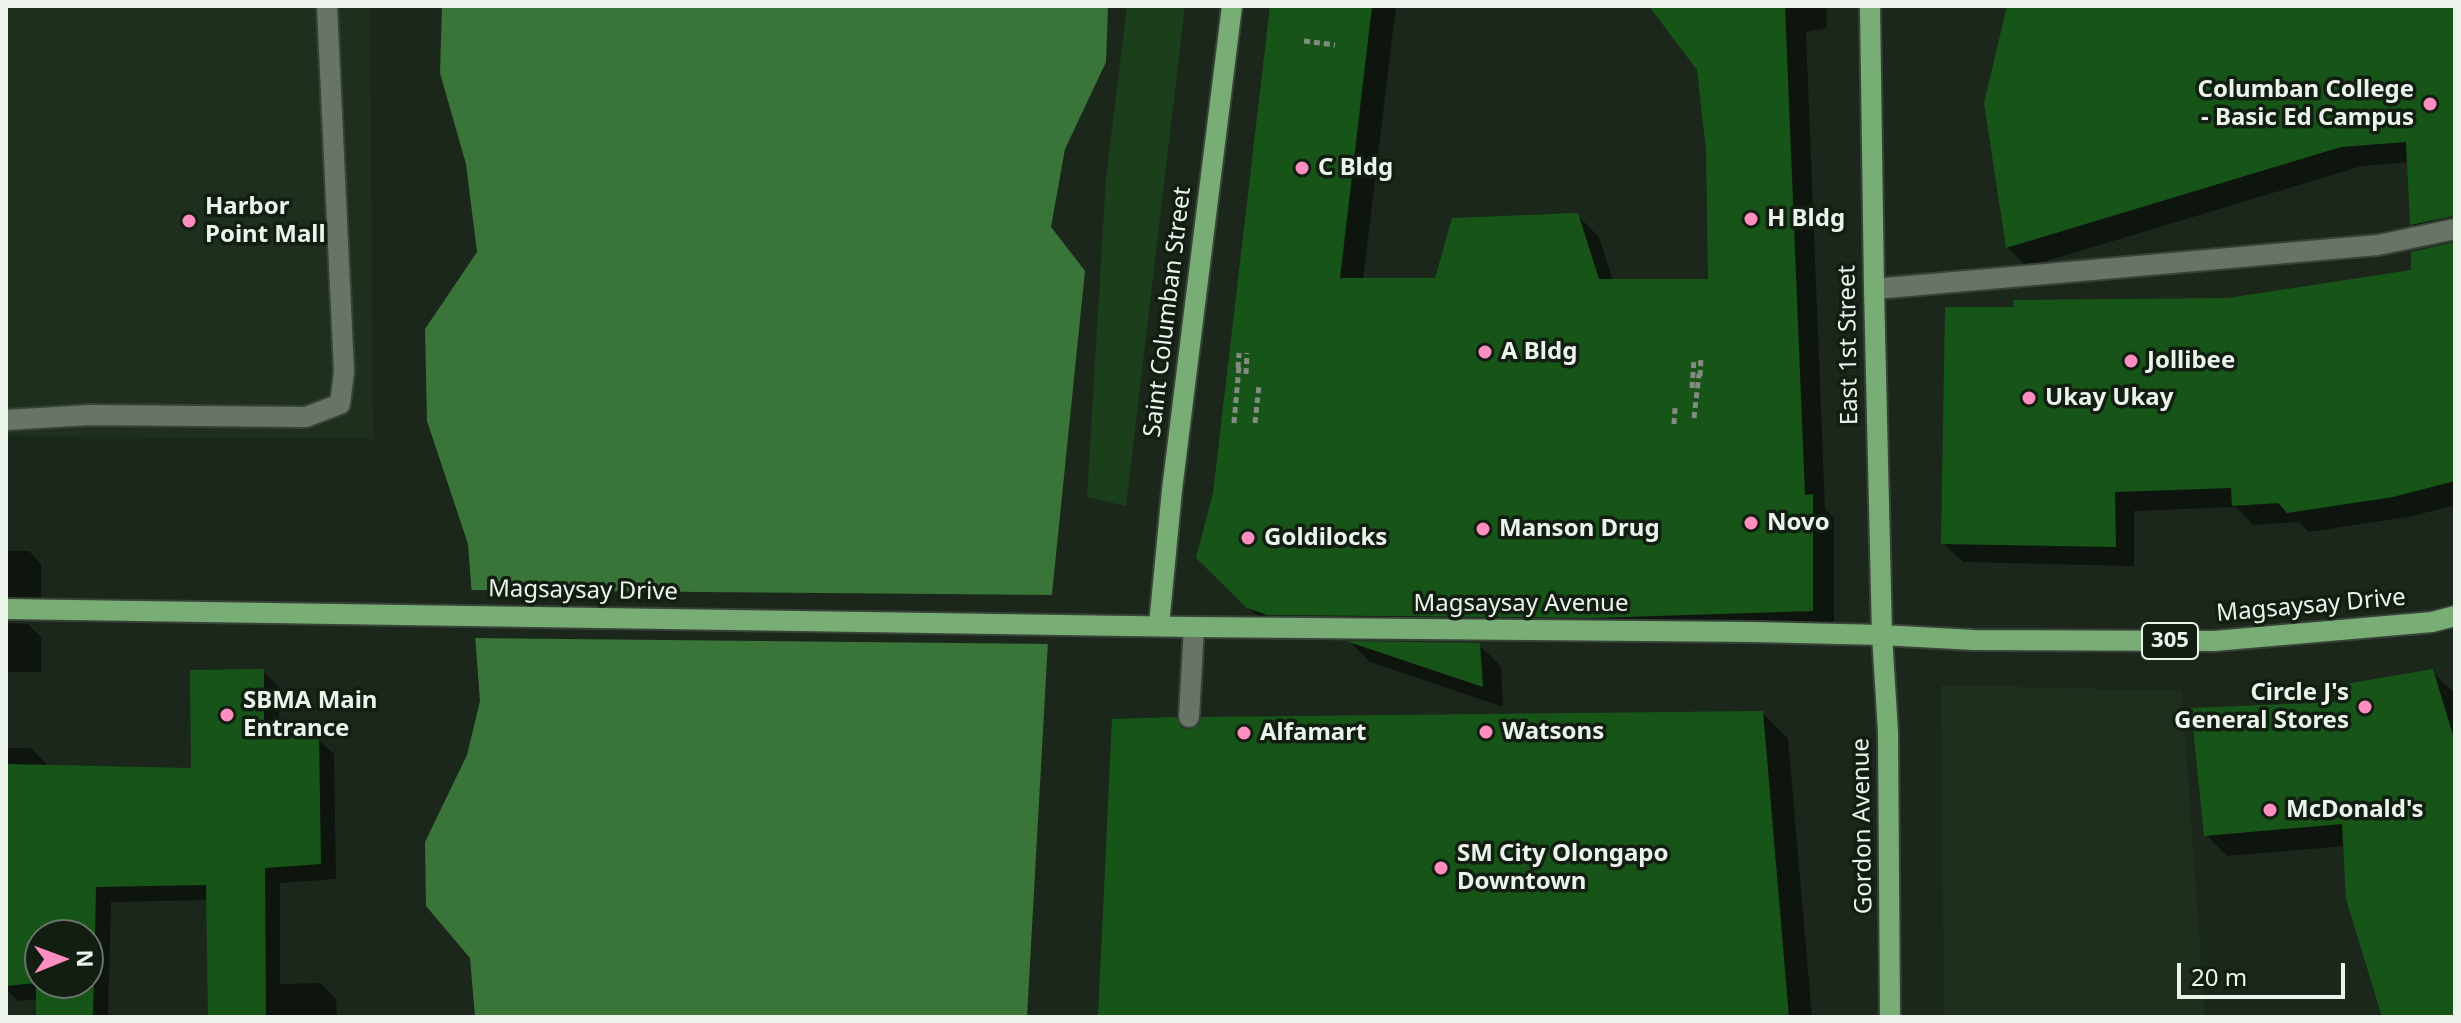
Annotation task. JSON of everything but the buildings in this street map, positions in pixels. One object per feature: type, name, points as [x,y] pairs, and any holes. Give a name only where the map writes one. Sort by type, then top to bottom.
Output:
[{"type":"main road","name":"Saint Columban Street","points":[[1159,625],[1172,490],[1232,6]]},
{"type":"main road","name":"East 1st Street","points":[[1870,6],[1882,635]]},
{"type":"main road","name":"Magsaysay Drive","points":[[6,609],[1159,625]]},
{"type":"main road","name":"Magsaysay Drive","points":[[1882,635],[1974,640],[2214,641],[2432,622],[2455,616]]},
{"type":"main road","name":"Magsaysay Avenue","points":[[1159,625],[1882,635]]},
{"type":"main road","name":"Gordon Avenue","points":[[1882,635],[1888,732],[1890,1017]]},
{"type":"lane","points":[[6,420],[90,415],[306,417],[340,404],[344,372],[327,6]]},
{"type":"lane","points":[[1874,289],[2378,245],[2455,229]]},
{"type":"lane","points":[[1189,717],[1194,627]]},
{"type":"path","points":[[1304,41],[1335,45]]},
{"type":"path","points":[[1234,423],[1239,353]]},
{"type":"path","points":[[1246,374],[1247,353]]},
{"type":"path","points":[[1694,359],[1695,388],[1701,357]]},
{"type":"path","points":[[1694,418],[1699,374]]},
{"type":"path","points":[[1255,423],[1259,385]]},
{"type":"path","points":[[1674,424],[1675,408]]},
{"type":"shaded area","name":"Harbor Point Mall","points":[[6,6],[370,6],[373,439],[6,436]]},
{"type":"shaded area","points":[[442,6],[1108,6],[1106,62],[1065,149],[1051,227],[1085,271],[1049,623],[1027,1017],[475,1017],[470,958],[426,906],[425,842],[467,755],[480,701],[468,544],[427,421],[425,329],[477,252],[466,164],[440,73]]},
{"type":"shaded area","points":[[1127,6],[1185,6],[1126,506],[1087,497],[1106,178]]},
{"type":"shaded area","points":[[1941,685],[2182,691],[2205,1017],[1944,1017]]},
{"type":"pier","points":[[466,590],[1056,595],[1052,644],[470,638]]},
{"type":"place","name":"Columban College - Basic Ed Campus","points":[[2430,104]]},
{"type":"place","name":"C Bldg","points":[[1302,168]]},
{"type":"place","name":"H Bldg","points":[[1751,219]]},
{"type":"place","name":"Harbor Point Mall","points":[[189,221]]},
{"type":"place","name":"A Bldg","points":[[1485,352]]},
{"type":"place","name":"Jollibee","points":[[2131,361]]},
{"type":"place","name":"Ukay Ukay","points":[[2029,398]]},
{"type":"place","name":"Novo","points":[[1751,523]]},
{"type":"place","name":"Manson Drug","points":[[1483,529]]},
{"type":"place","name":"Goldilocks","points":[[1248,538]]},
{"type":"place","name":"Circle J's General Stores","points":[[2365,707]]},
{"type":"place","name":"SBMA Main Entrance","points":[[227,715]]},
{"type":"place","name":"Watsons","points":[[1486,732]]},
{"type":"place","name":"Alfamart","points":[[1244,733]]},
{"type":"place","name":"McDonald's","points":[[2270,810]]},
{"type":"place","name":"SM City Olongapo Downtown","points":[[1441,868]]}]
